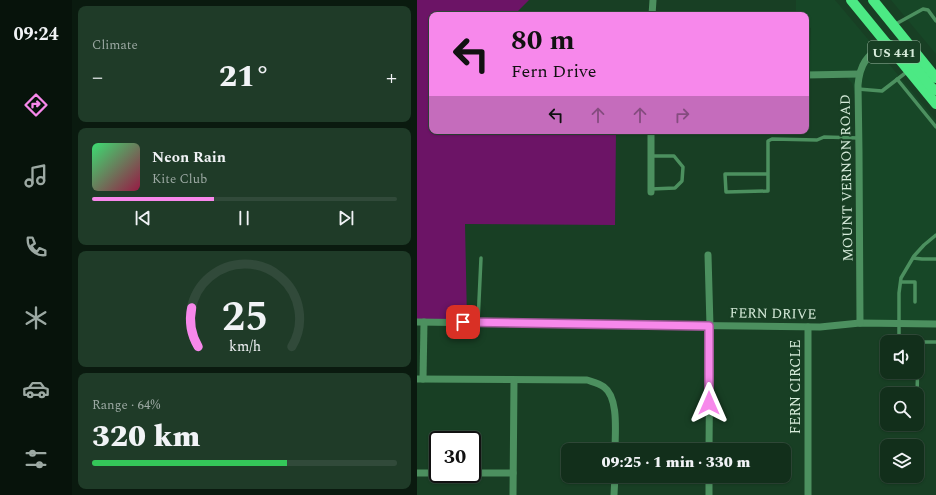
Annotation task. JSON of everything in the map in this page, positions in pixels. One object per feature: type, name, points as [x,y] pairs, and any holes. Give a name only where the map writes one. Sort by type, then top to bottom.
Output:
[{"type":"main road","name":"US 441","points":[[851,0],[936,104]]},
{"type":"main road","name":"US 441","points":[[873,0],[936,78]]},
{"type":"main road","points":[[886,43],[901,49],[932,88],[936,90]]},
{"type":"street","points":[[651,12],[653,0]]},
{"type":"street","name":"MOUNT VERNON ROAD","points":[[860,323],[859,74],[866,59],[886,43]]},
{"type":"street","points":[[809,75],[859,74]]},
{"type":"street","points":[[651,134],[651,191]]},
{"type":"street","points":[[708,255],[709,443]]},
{"type":"street","points":[[420,322],[420,380],[587,380],[597,382],[605,387],[612,396],[615,406],[615,443]]},
{"type":"street","name":"FERN DRIVE","points":[[420,322],[808,327],[860,323],[936,324]]},
{"type":"street","name":"FERN CIRCLE","points":[[808,327],[808,495]]},
{"type":"street","points":[[513,495],[514,380]]},
{"type":"street","points":[[417,473],[429,473]]},
{"type":"street","points":[[481,473],[513,473]]},
{"type":"street","points":[[614,495],[615,483]]},
{"type":"street","points":[[709,483],[709,495]]},
{"type":"lane","points":[[893,25],[923,9],[928,10],[936,21]]},
{"type":"lane","points":[[858,89],[882,90],[909,71]]},
{"type":"lane","points":[[897,79],[936,127]]},
{"type":"lane","points":[[768,174],[725,174],[725,192],[768,191],[768,174],[768,141],[772,139],[817,140],[824,137],[859,138]]},
{"type":"lane","points":[[651,156],[674,156],[683,167],[682,181],[675,188],[651,191]]},
{"type":"lane","points":[[899,335],[899,293],[901,278],[913,258],[924,245],[936,235]]},
{"type":"lane","points":[[478,323],[481,258]]},
{"type":"lane","points":[[913,258],[936,259]]},
{"type":"lane","points":[[901,282],[915,282],[915,302]]},
{"type":"lane","points":[[924,342],[936,342]]},
{"type":"shaded area","points":[[417,0],[529,0],[517,12],[429,12],[429,134],[616,134],[615,225],[465,224],[467,320],[417,321]]},
{"type":"shaded area","points":[[796,0],[835,0],[936,120],[936,327],[859,327],[855,96],[852,83],[845,76],[809,74],[811,28],[809,28],[809,12],[796,12]]},
{"type":"shaded area","points":[[891,0],[936,0],[936,54]]},
{"type":"route","points":[[463,322],[709,326],[709,403]]}]
